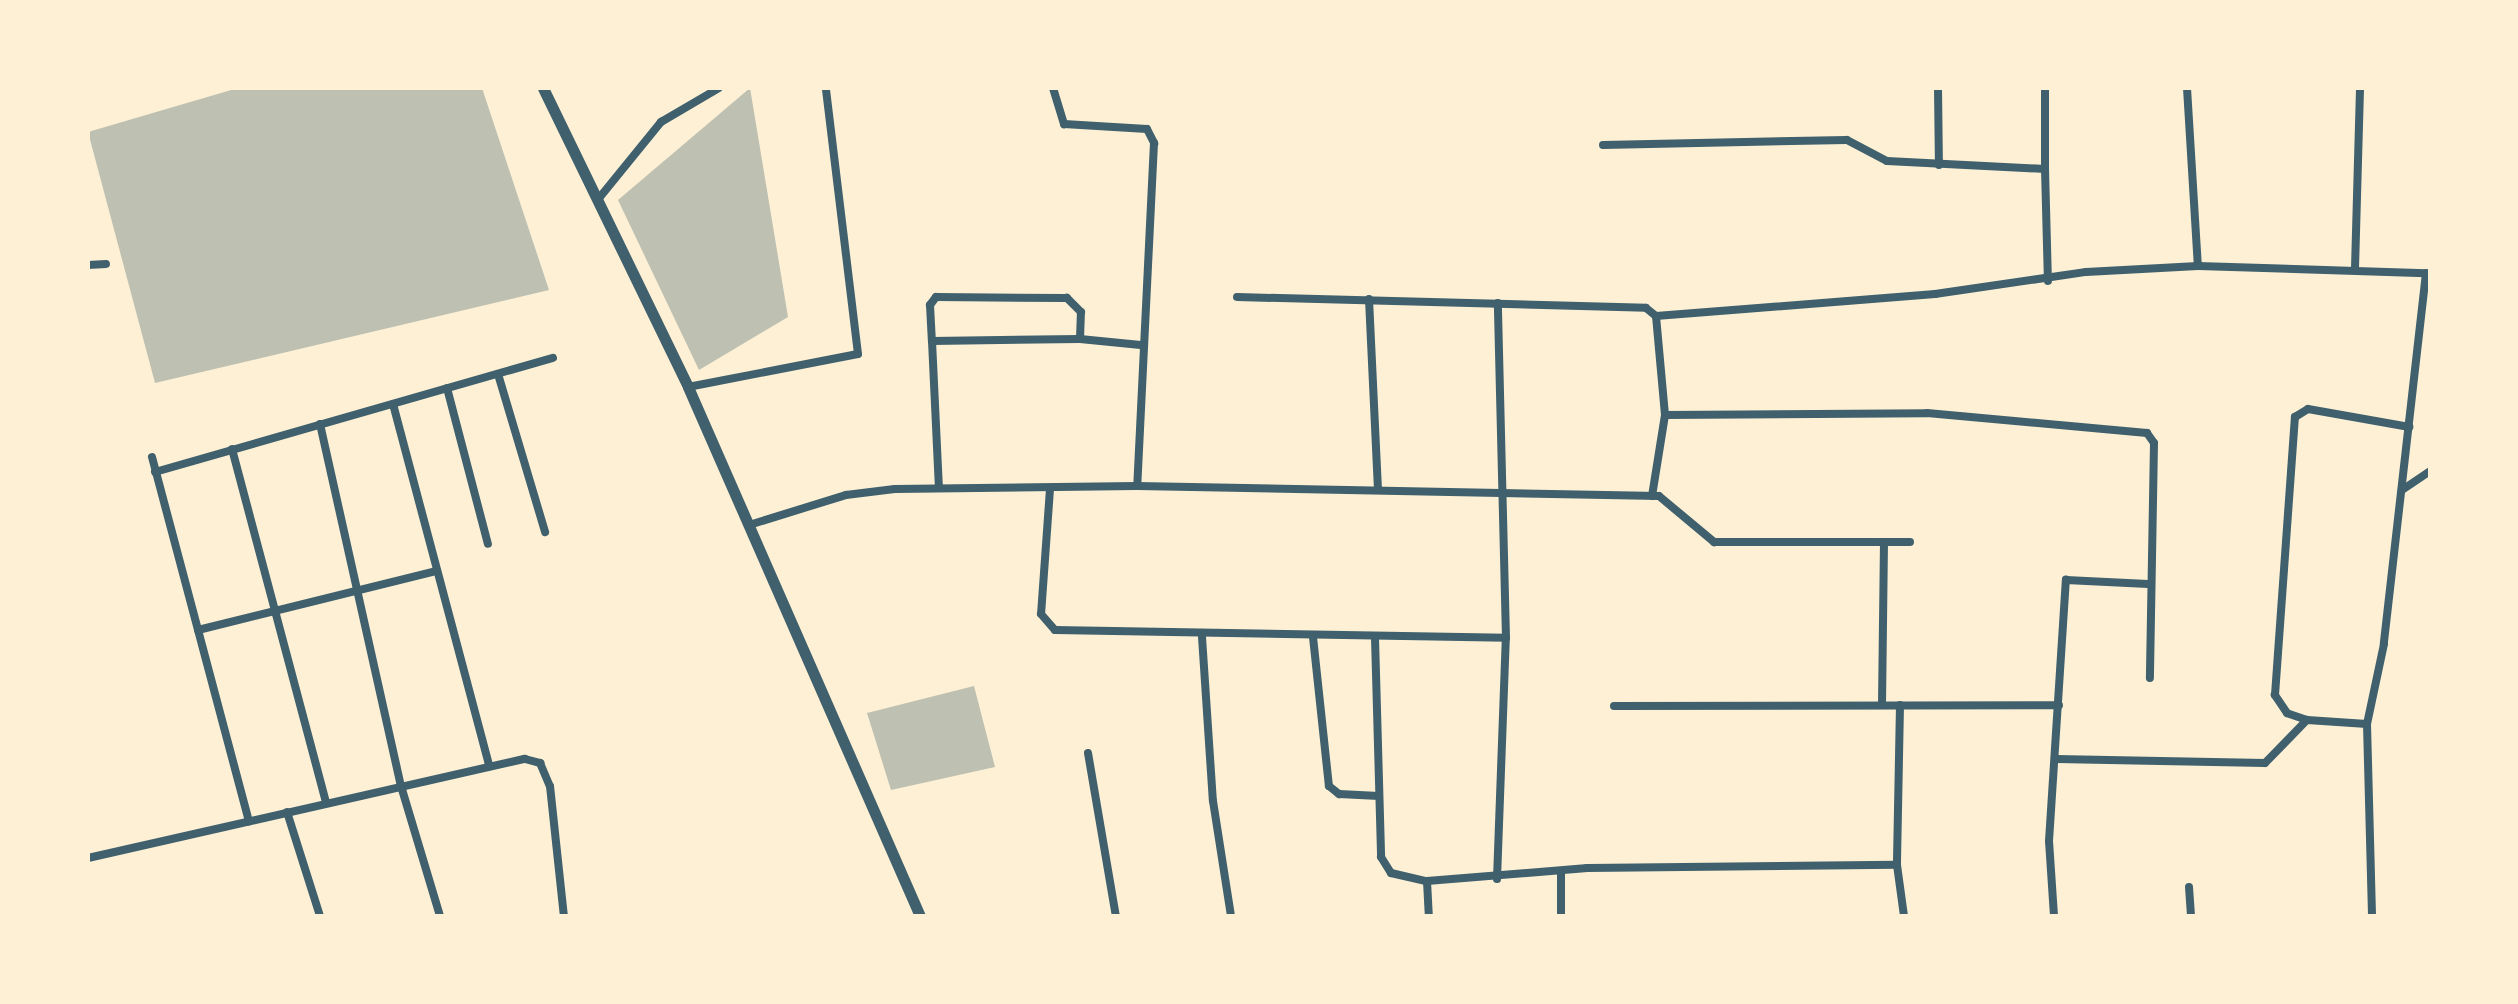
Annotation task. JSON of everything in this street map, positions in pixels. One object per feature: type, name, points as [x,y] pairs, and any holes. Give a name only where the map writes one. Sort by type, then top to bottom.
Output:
[{"type":"street","points":[[543,88],[600,197],[688,387],[920,916]]},
{"type":"street","points":[[600,197],[661,122],[719,88]]},
{"type":"street","points":[[688,387],[858,354],[826,88]]},
{"type":"street","points":[[1053,88],[1064,124],[1147,129],[1154,143],[1141,345],[1137,486]]},
{"type":"street","points":[[1938,88],[1939,165]]},
{"type":"street","points":[[2045,88],[2048,281]]},
{"type":"street","points":[[2187,88],[2198,266]]},
{"type":"street","points":[[2355,268],[2360,88]]},
{"type":"street","points":[[1603,145],[1847,140],[1887,161],[2045,169]]},
{"type":"street","points":[[88,265],[106,264]]},
{"type":"street","points":[[1237,297],[1646,308],[1656,316],[2198,266],[2355,268],[2428,273],[2402,490],[2367,724],[2372,916]]},
{"type":"street","points":[[939,487],[930,305],[944,294],[1067,298],[1081,312],[1080,339]]},
{"type":"street","points":[[1369,299],[1378,490]]},
{"type":"street","points":[[1497,879],[1506,638],[1498,303]]},
{"type":"street","points":[[1652,496],[1665,415],[1656,316]]},
{"type":"street","points":[[932,341],[1080,339],[1141,345]]},
{"type":"street","points":[[155,472],[553,358]]},
{"type":"street","points":[[498,374],[545,532]]},
{"type":"street","points":[[447,388],[488,544]]},
{"type":"street","points":[[393,404],[489,766]]},
{"type":"street","points":[[2367,724],[2307,720],[2287,713],[2273,682],[2295,417],[2308,409],[2409,427]]},
{"type":"street","points":[[1665,415],[1927,413],[2147,433],[2154,443],[2148,584],[2150,678]]},
{"type":"street","points":[[320,424],[401,786],[440,916]]},
{"type":"street","points":[[232,449],[326,803]]},
{"type":"street","points":[[152,457],[249,821]]},
{"type":"street","points":[[2402,490],[2430,471]]},
{"type":"street","points":[[749,525],[846,495],[939,487],[1050,489],[1137,486],[1652,496],[1714,542],[1910,542]]},
{"type":"street","points":[[1050,489],[1045,624],[1202,637],[1506,638]]},
{"type":"street","points":[[1882,705],[1884,542]]},
{"type":"street","points":[[198,630],[436,571]]},
{"type":"street","points":[[2054,916],[2049,841],[2066,580],[2148,584]]},
{"type":"street","points":[[1202,637],[1213,801],[1231,916]]},
{"type":"street","points":[[1313,637],[1329,786],[1344,795],[1379,796]]},
{"type":"street","points":[[1375,638],[1383,864],[1427,881],[1561,873],[1897,865]]},
{"type":"street","points":[[1900,705],[1897,865],[1904,916]]},
{"type":"street","points":[[1614,706],[2059,705]]},
{"type":"street","points":[[2056,759],[2265,763],[2307,720]]},
{"type":"street","points":[[1088,753],[1116,916]]},
{"type":"street","points":[[88,858],[525,759],[544,770],[564,916]]},
{"type":"street","points":[[287,812],[320,916]]},
{"type":"street","points":[[1561,873],[1561,916]]},
{"type":"street","points":[[1427,881],[1429,916]]},
{"type":"street","points":[[2189,887],[2191,916]]},
{"type":"building","points":[[238,88],[482,88],[549,290],[155,383],[88,132]]},
{"type":"building","points":[[750,88],[788,317],[699,370],[618,200]]},
{"type":"building","points":[[974,686],[995,767],[891,790],[867,713]]}]
